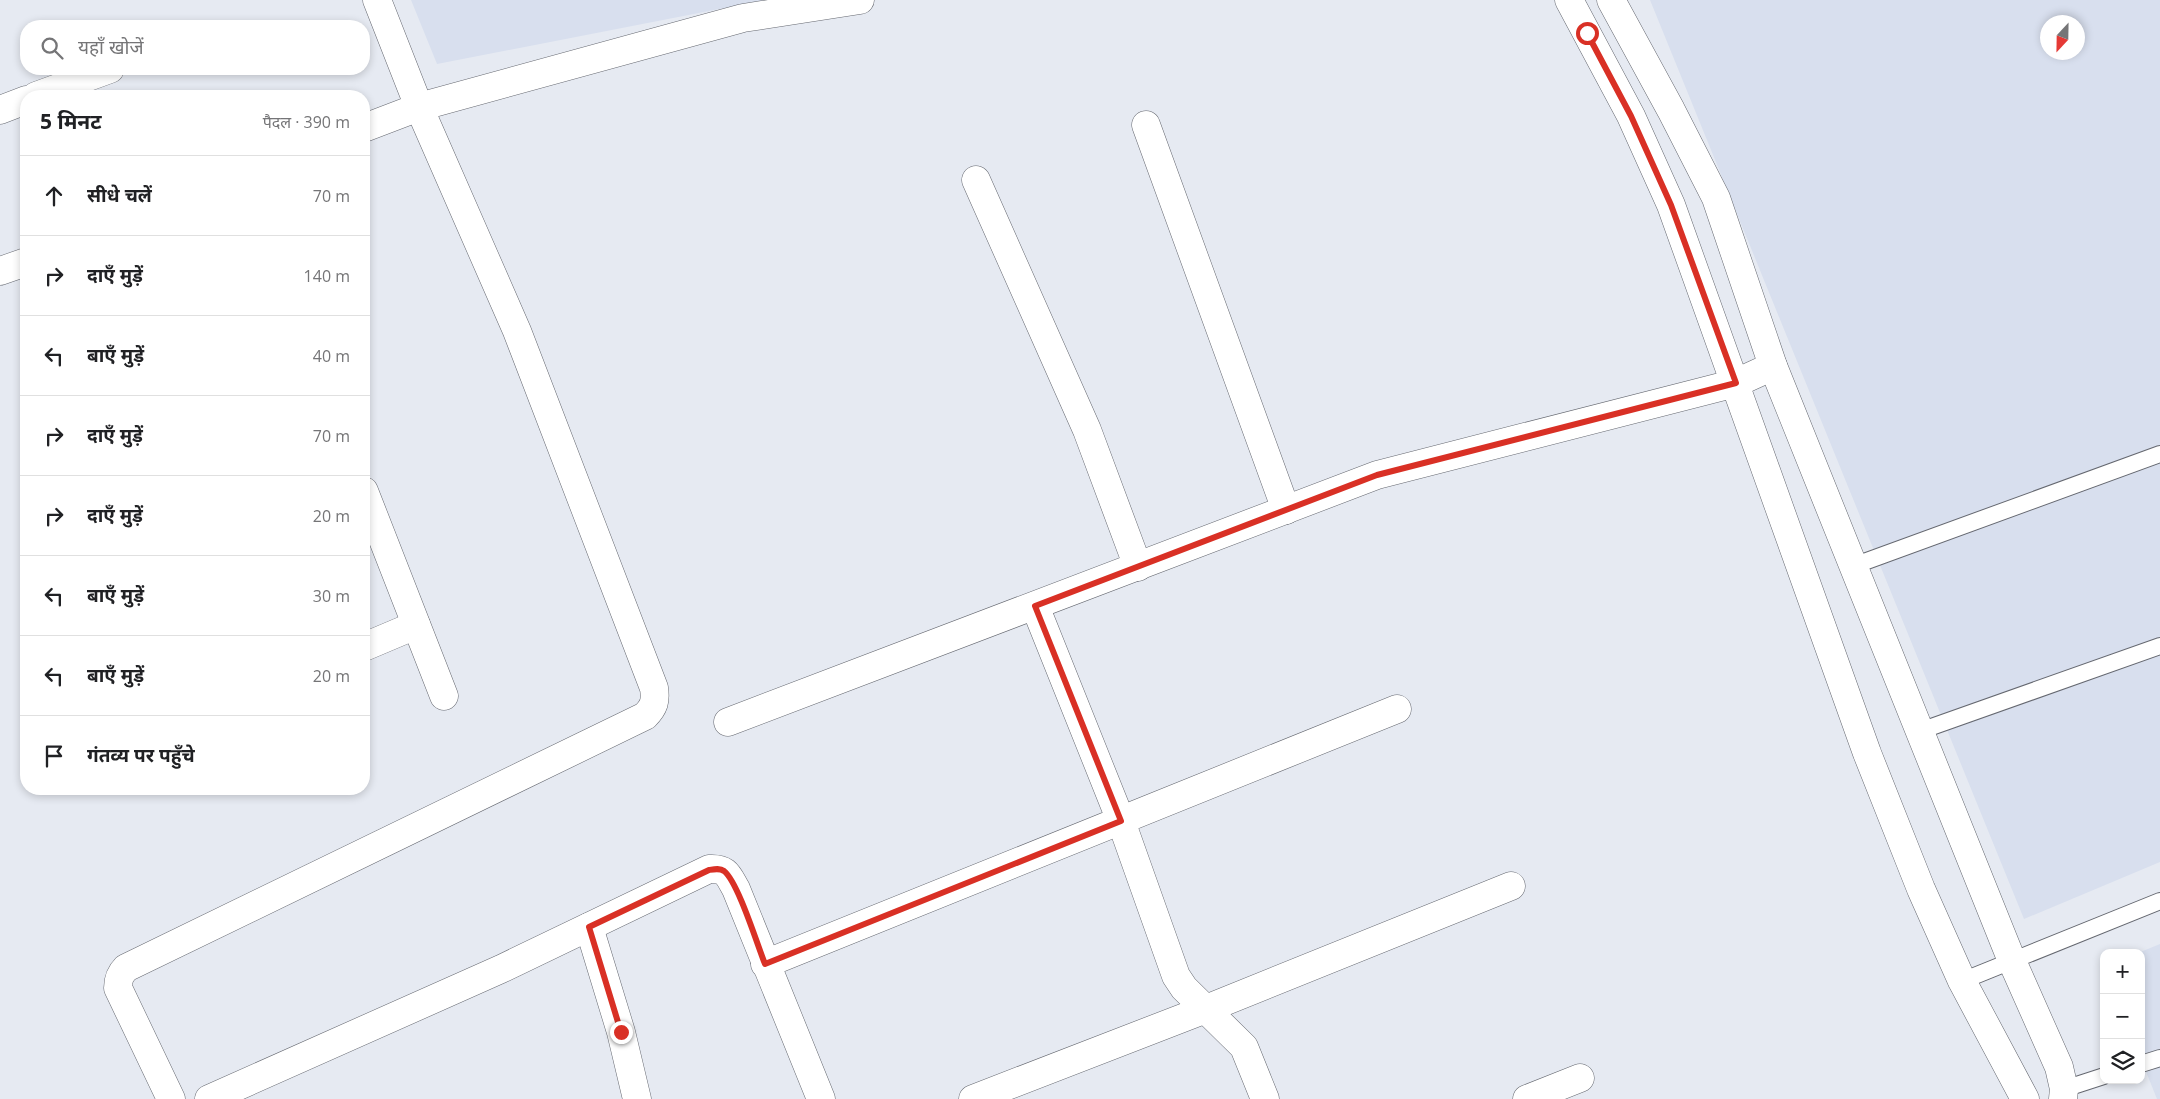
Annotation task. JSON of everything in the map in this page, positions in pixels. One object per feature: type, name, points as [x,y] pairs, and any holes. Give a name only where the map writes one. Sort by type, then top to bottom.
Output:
[{"type":"street","points":[[171,1099],[118,988],[118,980],[126,968],[645,716],[654,708],[656,698],[654,688],[520,340],[419,107],[377,0]]},
{"type":"street","points":[[370,126],[419,107],[743,18],[860,0]]},
{"type":"street","points":[[1569,0],[1631,116],[1671,205],[1867,753],[1921,889],[1962,981],[2025,1099]]},
{"type":"street","points":[[1610,0],[1671,110],[1716,198],[1773,366],[2012,961],[2051,1045],[2059,1067],[2064,1094]]},
{"type":"street","points":[[52,90],[94,75]]},
{"type":"street","points":[[1146,126],[1286,510]]},
{"type":"street","points":[[976,180],[1087,430],[1138,567]]},
{"type":"street","points":[[0,271],[20,264]]},
{"type":"street","points":[[728,722],[1377,475],[1736,383],[1773,366]]},
{"type":"street","points":[[370,506],[444,696]]},
{"type":"street","points":[[1035,606],[1121,821],[1176,976],[1184,988],[1244,1047],[1265,1099]]},
{"type":"street","points":[[370,644],[416,625]]},
{"type":"street","points":[[765,964],[1396,710]]},
{"type":"street","points":[[208,1099],[501,969],[709,870],[720,869],[726,872],[736,889],[821,1099]]},
{"type":"street","points":[[973,1099],[1206,1009],[1511,886]]},
{"type":"street","points":[[589,927],[621,1032],[637,1099]]},
{"type":"street","points":[[1527,1099],[1580,1078]]},
{"type":"lane","points":[[1853,566],[2160,454]]},
{"type":"lane","points":[[1920,731],[2160,646]]},
{"type":"lane","points":[[1962,981],[2160,901]]},
{"type":"lane","points":[[2145,1063],[2160,1058]]},
{"type":"lane","points":[[2064,1094],[2100,1078]]},
{"type":"shaded area","points":[[411,0],[765,0],[437,64]]},
{"type":"shaded area","points":[[1650,0],[2160,0],[2160,862],[2024,919]]},
{"type":"shaded area","points":[[2160,944],[2160,1099],[2157,1099],[2145,1069],[2145,950]]},
{"type":"route","points":[[621,1032],[589,927],[709,870],[720,869],[726,872],[736,889],[765,964],[1121,821],[1035,606],[1377,475],[1736,383],[1671,205],[1631,116],[1587,33]]}]
